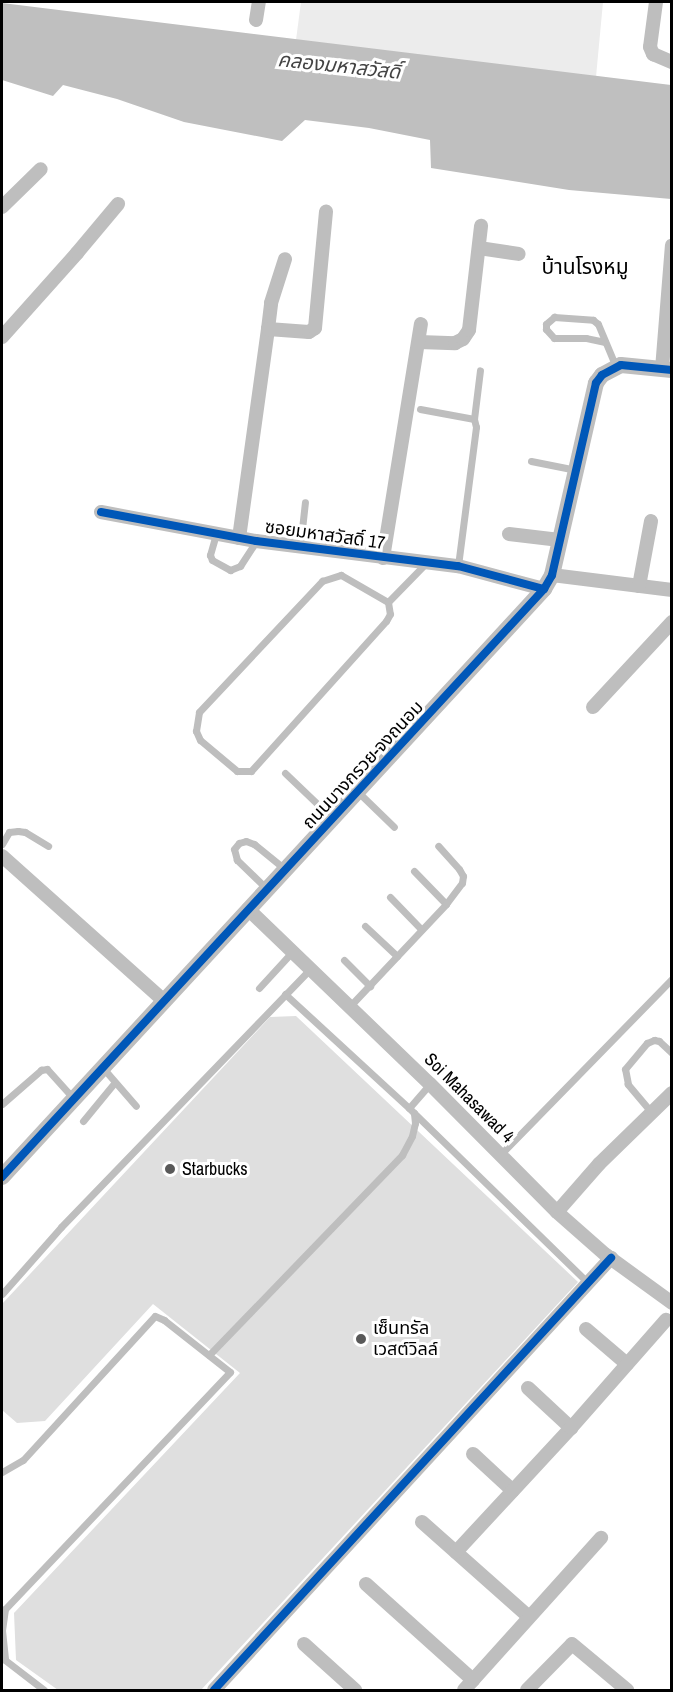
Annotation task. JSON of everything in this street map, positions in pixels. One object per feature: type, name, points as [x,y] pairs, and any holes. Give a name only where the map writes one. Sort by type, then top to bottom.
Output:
[{"type":"street","points":[[256,20],[259,2]]},
{"type":"street","points":[[656,2],[650,47],[653,54],[672,62]]},
{"type":"street","points":[[2,207],[41,169]]},
{"type":"street","points":[[2,337],[78,253],[118,204]]},
{"type":"street","points":[[268,329],[309,332],[315,328],[326,212]]},
{"type":"street","points":[[419,342],[455,343],[463,339],[469,330],[473,312],[481,226]]},
{"type":"street","points":[[616,367],[667,370],[672,245]]},
{"type":"street","points":[[479,248],[519,254]]},
{"type":"street","points":[[239,538],[271,303],[285,259]]},
{"type":"street","points":[[383,558],[421,324]]},
{"type":"street","name":"ถนนบางกรวย-จงถนอม","points":[[2,1177],[163,1000],[358,792],[548,582],[560,540],[596,382],[602,375],[616,367]]},
{"type":"street","name":"ซอยมหาสวัสดิ์ 17","points":[[101,512],[256,541],[458,566],[548,582],[639,586],[672,590]]},
{"type":"street","points":[[639,586],[651,521]]},
{"type":"street","points":[[509,534],[560,540]]},
{"type":"street","points":[[593,707],[672,622]]},
{"type":"street","points":[[2,856],[163,1000]]},
{"type":"street","name":"Soi Mahasawad 4","points":[[248,909],[430,1084],[557,1212],[611,1258],[671,1301]]},
{"type":"street","points":[[557,1212],[599,1164],[672,1093]]},
{"type":"street","points":[[214,1690],[611,1258]]},
{"type":"street","points":[[456,1552],[571,1428],[666,1320]]},
{"type":"street","points":[[586,1329],[627,1364]]},
{"type":"street","points":[[528,1388],[571,1428]]},
{"type":"street","points":[[473,1454],[513,1491]]},
{"type":"street","points":[[422,1522],[528,1616]]},
{"type":"street","points":[[464,1690],[528,1616],[601,1538]]},
{"type":"street","points":[[366,1584],[473,1680]]},
{"type":"street","points":[[304,1644],[355,1690]]},
{"type":"street","points":[[527,1690],[568,1646],[576,1645],[627,1690]]},
{"type":"lane","points":[[605,342],[586,338],[554,338],[546,329],[546,324],[554,317],[585,317],[598,324],[616,367]]},
{"type":"lane","points":[[458,566],[477,435],[474,419],[480,370]]},
{"type":"lane","points":[[420,409],[474,419]]},
{"type":"lane","points":[[531,461],[576,470]]},
{"type":"lane","points":[[300,547],[305,502]]},
{"type":"lane","points":[[216,534],[210,555],[212,560],[230,570],[240,566],[256,541]]},
{"type":"lane","points":[[388,602],[426,563]]},
{"type":"lane","points":[[341,575],[388,602],[390,614],[386,621],[251,771],[237,771],[200,741],[196,731],[200,712],[322,581],[341,575]]},
{"type":"lane","points":[[285,773],[333,819]]},
{"type":"lane","points":[[358,792],[394,826]]},
{"type":"lane","points":[[2,844],[9,832],[25,832],[48,846]]},
{"type":"lane","points":[[267,889],[237,860],[234,849],[239,843],[246,841],[254,844],[286,870]]},
{"type":"lane","points":[[350,1006],[446,904],[462,883],[463,876],[438,846]]},
{"type":"lane","points":[[414,871],[446,904]]},
{"type":"lane","points":[[390,897],[421,929]]},
{"type":"lane","points":[[364,926],[397,956]]},
{"type":"lane","points":[[259,988],[293,951]]},
{"type":"lane","points":[[344,960],[369,986]]},
{"type":"lane","points":[[2,1294],[61,1227],[310,968]]},
{"type":"lane","points":[[500,1155],[672,979]]},
{"type":"lane","points":[[285,994],[412,1111],[588,1283]]},
{"type":"lane","points":[[652,1113],[627,1084],[625,1069],[647,1043],[654,1040],[659,1041],[672,1053]]},
{"type":"lane","points":[[103,1068],[136,1106]]},
{"type":"lane","points":[[2,1104],[41,1070],[47,1070],[74,1099]]},
{"type":"lane","points":[[83,1121],[115,1082]]},
{"type":"lane","points":[[208,1355],[402,1155],[412,1136],[412,1111],[430,1084]]},
{"type":"lane","points":[[2,1472],[23,1460],[155,1316],[164,1320],[230,1372],[6,1609],[2,1630],[5,1660],[44,1690]]},
{"type":"shaded area","points":[[301,2],[603,2],[596,77],[296,40]]},
{"type":"water","name":"คลองมหาสวัสดิ์","points":[[2,3],[671,85],[671,199],[569,190],[431,168],[430,140],[369,128],[305,120],[282,141],[184,122],[117,99],[63,85],[53,96],[2,80]]},
{"type":"building","name":"เซ็นทรัล เวสต์วิลล์","points":[[296,1016],[578,1282],[201,1690],[58,1690],[16,1660],[14,1613],[240,1373],[153,1304],[45,1421],[17,1423],[2,1410],[2,1304],[270,1017]]},
{"type":"cycle path","points":[[2,1177],[544,589],[552,575],[596,383],[602,375],[621,365],[672,370]]},
{"type":"cycle path","points":[[101,512],[256,541],[458,566],[544,589]]},
{"type":"cycle path","points":[[214,1690],[611,1258]]},
{"type":"place","name":"Starbucks","points":[[170,1169]]},
{"type":"place","name":"เซ็นทรัล เวสต์วิลล์","points":[[361,1339]]},
{"type":"district","name":"บ้านโรงหมู","points":[[585,267]]}]
